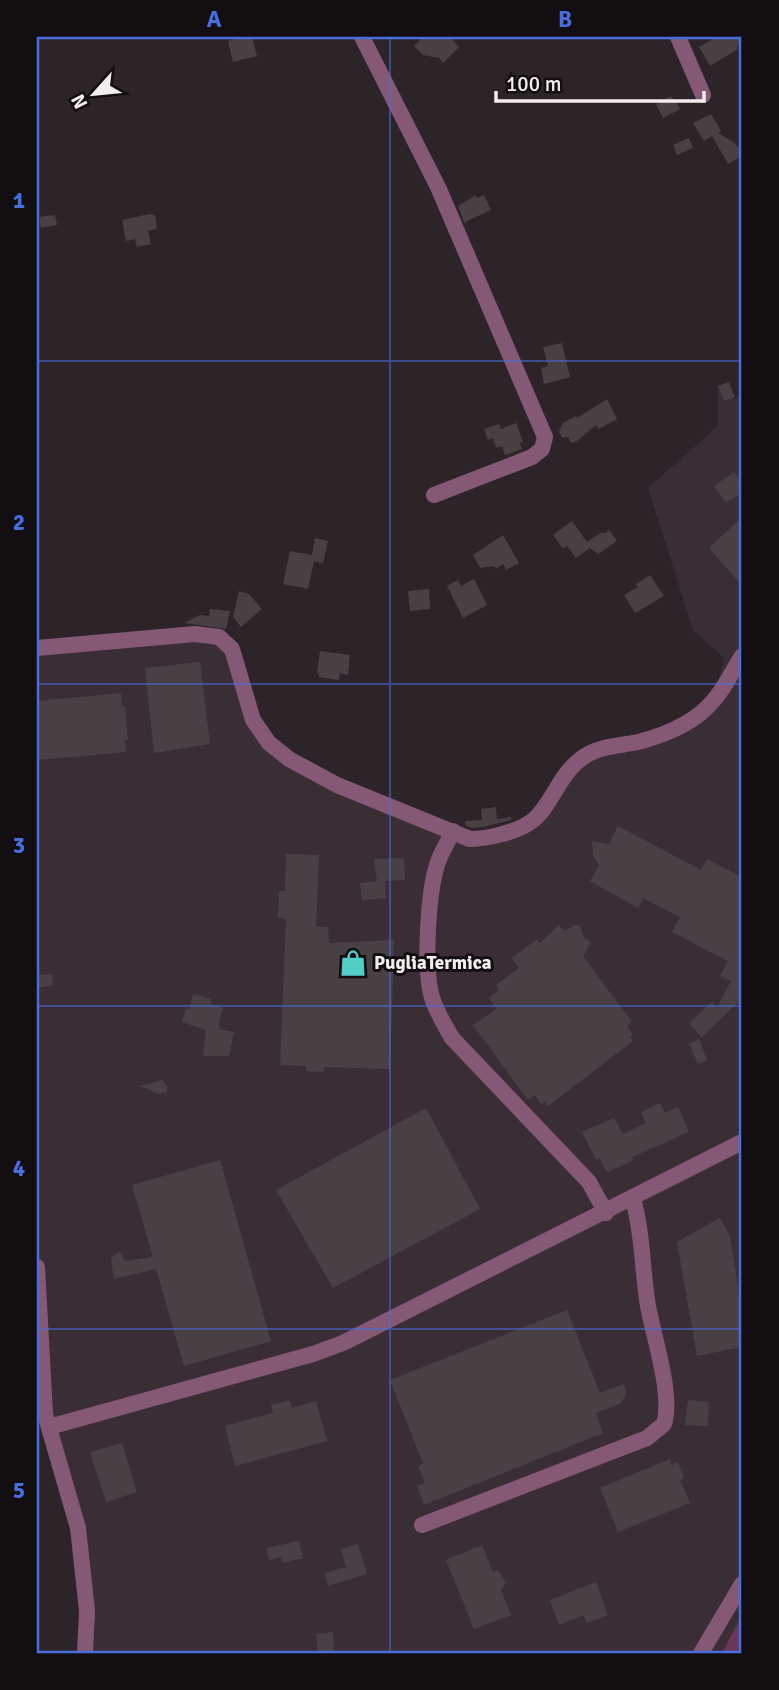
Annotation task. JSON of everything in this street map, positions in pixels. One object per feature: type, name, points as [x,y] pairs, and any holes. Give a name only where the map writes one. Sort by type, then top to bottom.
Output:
[{"type":"street","points":[[362,37],[438,187],[545,438],[542,449],[531,457],[434,495]]},
{"type":"street","points":[[678,37],[703,95]]},
{"type":"street","points":[[37,648],[195,634],[219,637],[232,649],[253,720],[269,743],[289,759],[337,785],[470,839],[484,839],[532,821],[565,774],[582,757],[607,746],[638,742],[665,734],[695,718],[714,701],[742,656]]},
{"type":"street","points":[[453,831],[437,866],[429,922],[427,967],[431,995],[441,1020],[452,1038],[589,1182],[606,1213]]},
{"type":"street","points":[[49,1427],[344,1343],[742,1142]]},
{"type":"street","points":[[422,1525],[648,1438],[664,1424],[667,1402],[648,1303],[640,1223],[633,1199]]},
{"type":"street","points":[[37,1267],[45,1414],[78,1528],[87,1611],[85,1653]]},
{"type":"street","points":[[701,1653],[742,1584]]},
{"type":"shaded area","points":[[729,382],[733,399],[742,395],[742,1653],[85,1653],[78,1528],[45,1414],[37,1267],[37,648],[219,637],[253,720],[289,759],[470,839],[532,821],[582,757],[637,742],[714,701],[724,658],[693,630],[648,488],[718,426],[718,386]]},
{"type":"shaded area","points":[[742,1615],[742,1653],[722,1653]]},
{"type":"building","points":[[252,37],[257,56],[233,62],[228,41]]},
{"type":"building","points":[[423,37],[450,37],[459,47],[443,63],[439,58],[423,55],[414,46]]},
{"type":"building","points":[[716,37],[742,37],[742,43],[737,46],[738,49],[710,66],[699,47]]},
{"type":"building","points":[[671,96],[680,109],[663,118],[656,104]]},
{"type":"building","points":[[711,114],[721,131],[718,133],[735,143],[742,154],[728,164],[712,136],[704,141],[693,123]]},
{"type":"building","points":[[689,138],[693,148],[677,155],[673,145]]},
{"type":"building","points":[[476,195],[477,198],[484,195],[491,210],[465,224],[458,206]]},
{"type":"building","points":[[55,215],[57,225],[41,228],[39,217]]},
{"type":"building","points":[[155,215],[157,229],[148,231],[151,244],[137,247],[135,239],[126,241],[122,220]]},
{"type":"building","points":[[562,343],[570,377],[544,384],[541,368],[548,366],[543,347]]},
{"type":"building","points":[[729,382],[735,397],[724,401],[718,386]]},
{"type":"building","points":[[607,399],[617,419],[599,429],[596,425],[577,441],[571,443],[568,437],[562,438],[559,431],[563,423],[576,416],[577,418]]},
{"type":"building","points":[[516,423],[523,442],[520,443],[522,449],[505,455],[502,446],[496,448],[493,438],[488,440],[484,429],[499,424],[501,429]]},
{"type":"building","points":[[734,472],[742,484],[742,493],[726,503],[714,486]]},
{"type":"building","points":[[742,517],[742,585],[709,548]]},
{"type":"building","points":[[572,521],[587,542],[609,530],[617,541],[598,554],[590,548],[576,558],[567,546],[563,549],[553,535]]},
{"type":"building","points":[[503,535],[519,563],[506,570],[503,564],[496,569],[494,566],[480,568],[473,555]]},
{"type":"building","points":[[315,538],[328,541],[323,563],[314,561],[308,589],[283,584],[290,551],[312,555]]},
{"type":"building","points":[[650,575],[664,596],[635,613],[624,595],[638,587],[636,584]]},
{"type":"building","points":[[474,579],[487,605],[463,618],[447,586],[458,580],[461,586]]},
{"type":"building","points":[[429,589],[430,609],[410,611],[408,591]]},
{"type":"building","points":[[239,591],[249,594],[262,609],[241,627],[233,617]]},
{"type":"building","points":[[210,609],[230,611],[226,629],[184,623],[200,615],[209,616]]},
{"type":"building","points":[[320,651],[350,655],[348,675],[340,673],[339,680],[319,677],[317,673]]},
{"type":"building","points":[[200,662],[210,744],[154,753],[145,668]]},
{"type":"building","points":[[121,693],[128,740],[125,740],[126,752],[37,760],[37,701]]},
{"type":"building","points":[[496,807],[497,819],[511,817],[511,820],[483,827],[466,826],[465,821],[482,820],[481,809]]},
{"type":"building","points":[[618,826],[701,870],[707,859],[742,877],[742,1006],[737,1003],[702,1037],[689,1023],[712,1002],[717,1008],[731,981],[720,976],[728,961],[672,932],[680,917],[643,898],[638,908],[590,881],[599,865],[593,856],[592,841],[609,844]]},
{"type":"building","points":[[286,854],[319,855],[316,927],[328,927],[329,943],[394,940],[390,1069],[324,1067],[324,1072],[306,1071],[306,1066],[280,1065],[286,919],[278,918],[279,891],[285,891]]},
{"type":"building","points":[[404,858],[405,880],[385,881],[386,898],[362,900],[360,883],[377,881],[374,859]]},
{"type":"building","points":[[559,925],[564,931],[574,925],[581,926],[583,937],[591,942],[583,956],[632,1022],[627,1026],[633,1034],[630,1037],[633,1041],[548,1106],[545,1102],[541,1104],[535,1095],[528,1100],[473,1025],[496,1009],[489,998],[499,990],[496,985],[519,968],[512,958],[537,939],[539,944]]},
{"type":"building","points":[[52,974],[53,985],[37,988],[37,975]]},
{"type":"building","points":[[193,994],[211,999],[210,1004],[223,1008],[219,1029],[234,1032],[229,1056],[203,1056],[206,1030],[182,1022],[186,1009],[189,1010]]},
{"type":"building","points":[[699,1039],[707,1060],[698,1064],[689,1044]]},
{"type":"building","points":[[162,1080],[167,1086],[167,1092],[159,1094],[140,1086]]},
{"type":"building","points":[[660,1103],[665,1113],[678,1107],[689,1132],[632,1157],[634,1160],[608,1172],[605,1170],[600,1158],[596,1160],[582,1132],[614,1118],[623,1134],[646,1123],[641,1112]]},
{"type":"building","points":[[426,1108],[480,1209],[333,1288],[276,1190]]},
{"type":"building","points":[[220,1160],[271,1341],[184,1366],[156,1269],[114,1279],[111,1260],[120,1252],[125,1261],[153,1257],[132,1185]]},
{"type":"building","points":[[720,1218],[730,1236],[742,1311],[742,1347],[697,1356],[677,1242]]},
{"type":"building","points":[[567,1310],[600,1393],[624,1384],[626,1394],[621,1403],[596,1413],[603,1433],[424,1505],[417,1486],[425,1483],[418,1466],[423,1463],[390,1380]]},
{"type":"building","points":[[290,1400],[292,1408],[316,1401],[327,1441],[235,1466],[225,1426],[273,1413],[271,1405]]},
{"type":"building","points":[[688,1400],[709,1402],[708,1426],[685,1425]]},
{"type":"building","points":[[122,1443],[137,1492],[106,1502],[90,1452]]},
{"type":"building","points":[[670,1459],[672,1465],[678,1462],[684,1478],[680,1480],[690,1503],[618,1532],[600,1488]]},
{"type":"building","points":[[299,1541],[303,1558],[282,1563],[281,1557],[269,1560],[266,1548]]},
{"type":"building","points":[[358,1544],[367,1574],[328,1586],[325,1573],[346,1567],[341,1549]]},
{"type":"building","points":[[482,1545],[493,1572],[498,1570],[506,1583],[501,1590],[511,1615],[474,1629],[446,1560]]},
{"type":"building","points":[[596,1582],[608,1615],[587,1623],[583,1615],[559,1625],[550,1600]]},
{"type":"building","points":[[333,1632],[334,1652],[318,1653],[316,1634]]},
{"type":"place","name":"PugliaTermica","points":[[353,963]]}]
